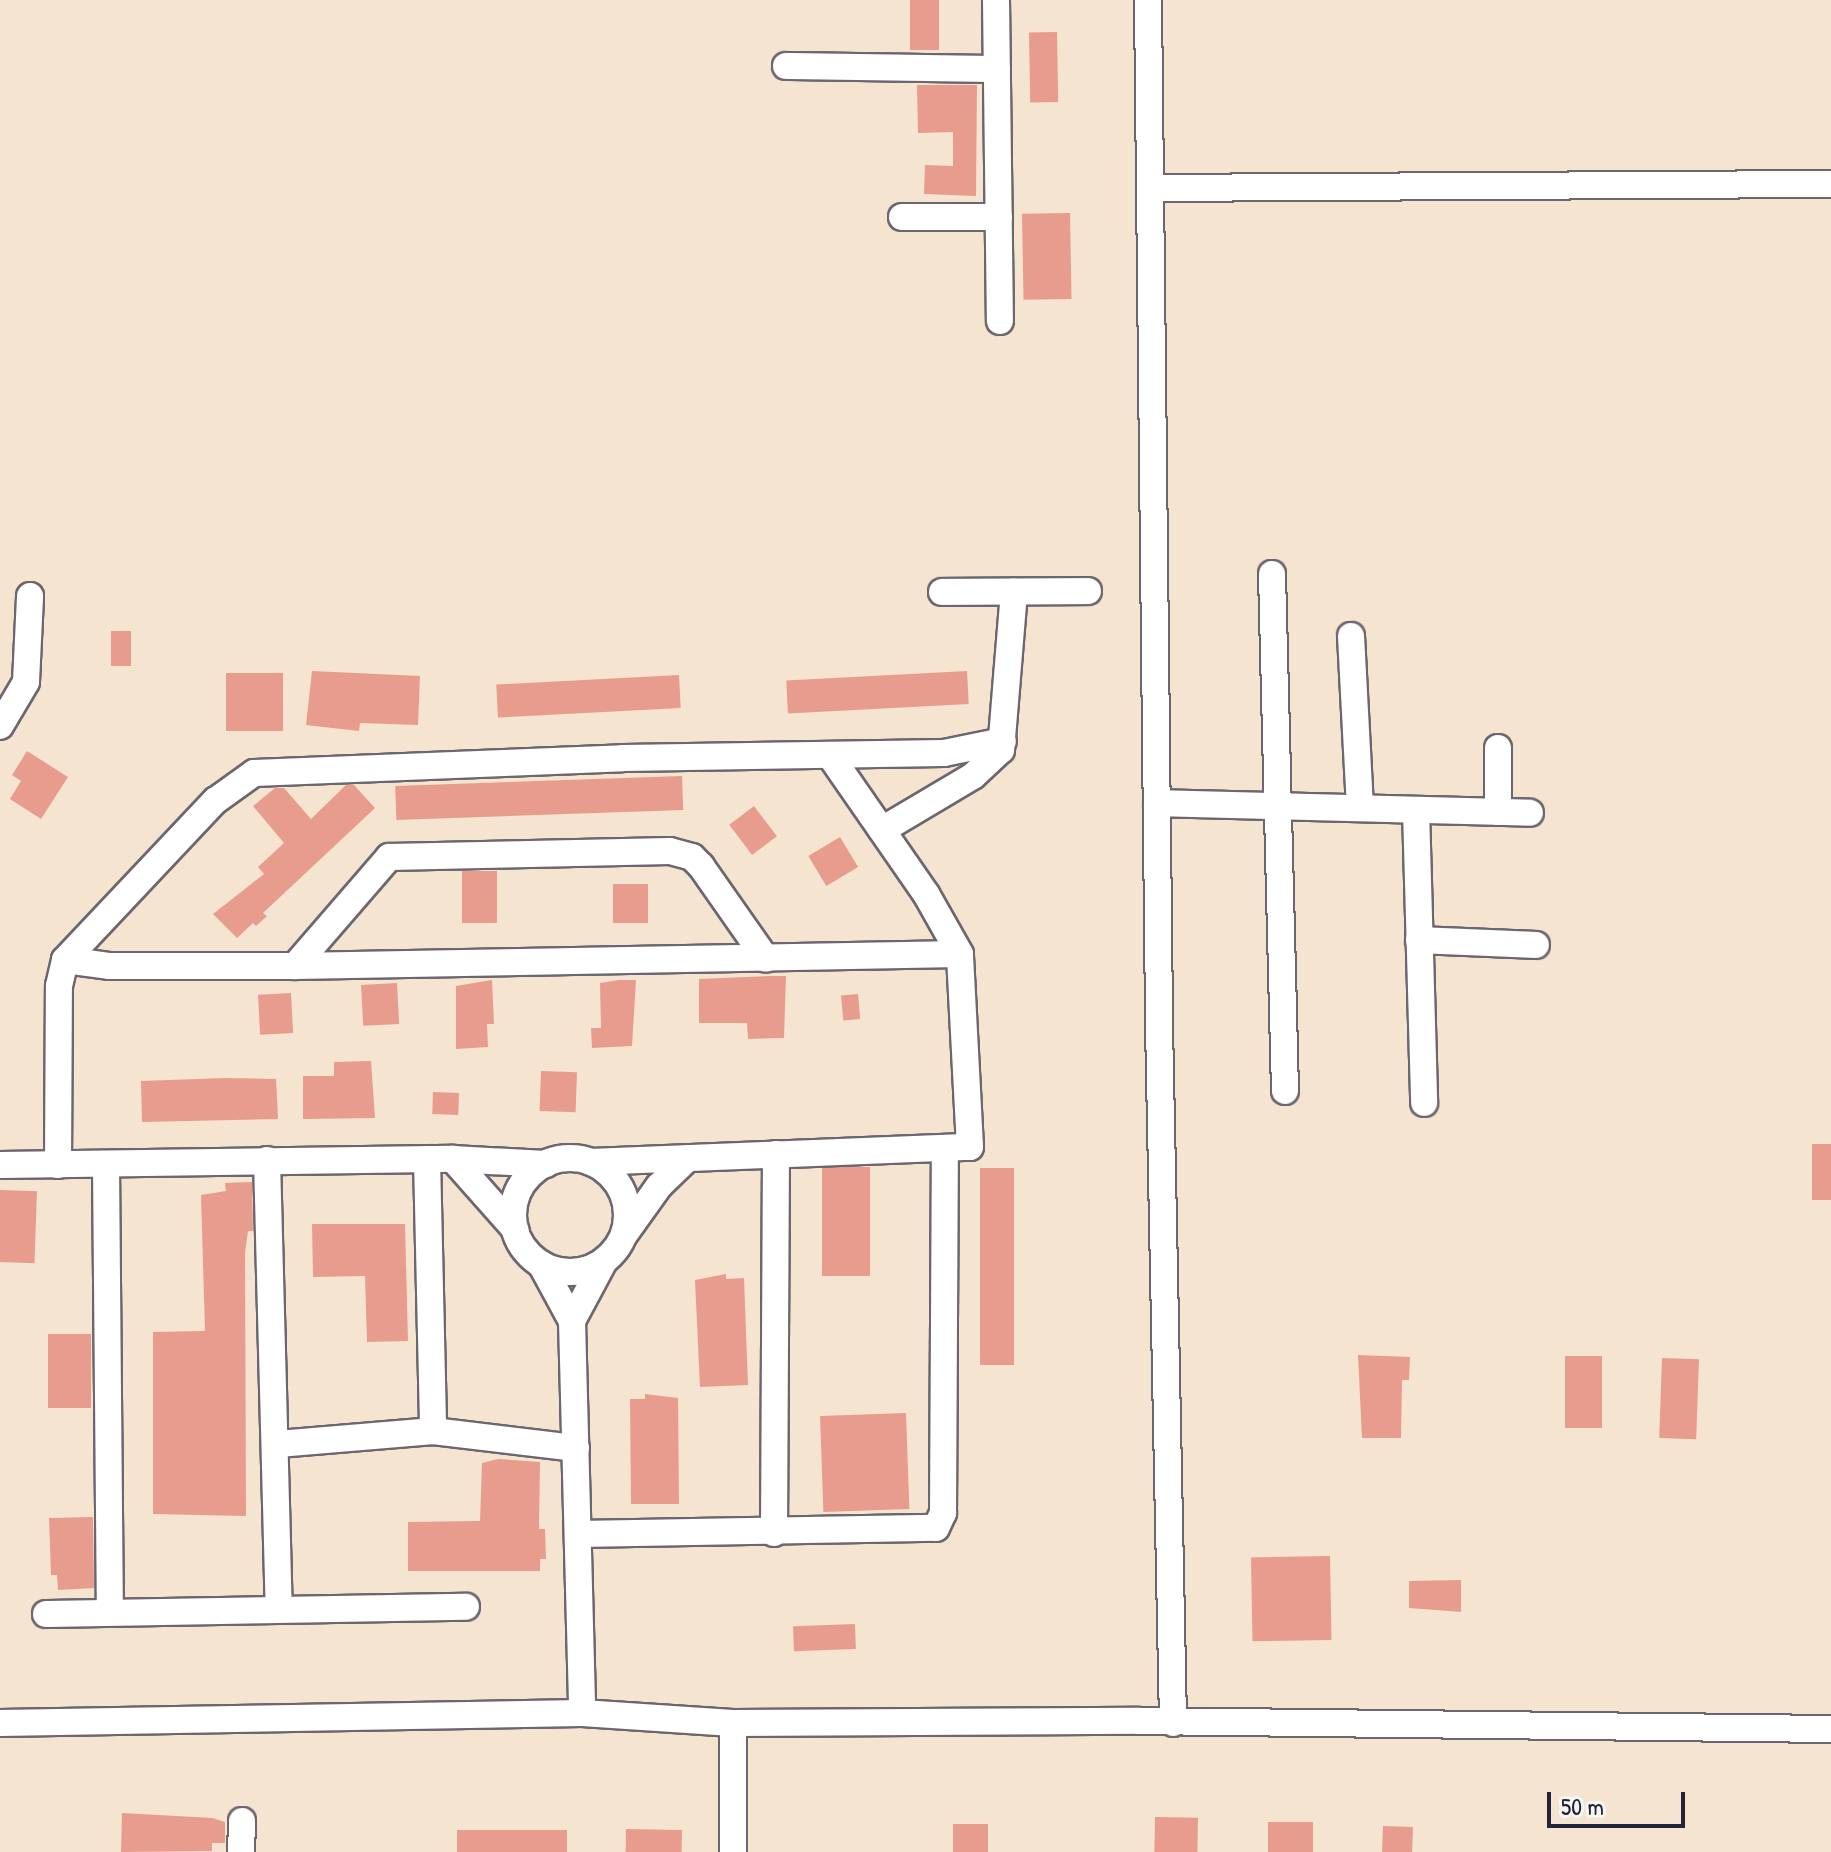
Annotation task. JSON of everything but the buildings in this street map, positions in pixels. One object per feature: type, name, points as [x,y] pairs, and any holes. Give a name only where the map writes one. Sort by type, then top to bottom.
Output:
[{"type":"street","points":[[996,0],[1000,321]]},
{"type":"street","points":[[1148,0],[1157,803],[1173,1723]]},
{"type":"street","points":[[786,66],[997,69]]},
{"type":"street","points":[[1150,188],[1831,184]]},
{"type":"street","points":[[902,217],[999,217]]},
{"type":"street","points":[[1272,574],[1285,1091]]},
{"type":"street","points":[[942,592],[1088,591]]},
{"type":"street","points":[[882,830],[986,767],[1003,741],[1014,592]]},
{"type":"street","points":[[0,726],[26,682],[30,596]]},
{"type":"street","points":[[1351,636],[1360,808]]},
{"type":"street","points":[[58,1165],[59,986],[65,960],[215,801],[254,773],[623,758],[944,753],[1003,741]]},
{"type":"street","points":[[1498,748],[1498,812]]},
{"type":"street","points":[[0,1165],[440,1159],[546,1164],[576,1159],[591,1162],[776,1154],[945,1152],[970,1147],[973,1142],[960,954],[882,830],[831,757]]},
{"type":"street","points":[[1157,803],[1530,813]]},
{"type":"street","points":[[1416,810],[1424,1103]]},
{"type":"street","points":[[295,966],[389,857],[655,851],[692,857],[766,959]]},
{"type":"street","points":[[1419,940],[1536,945]]},
{"type":"street","points":[[65,960],[109,966],[295,966],[960,954]]},
{"type":"street","points":[[578,1534],[936,1528],[943,1513],[945,1152]]},
{"type":"street","points":[[774,1533],[776,1154]]},
{"type":"street","points":[[572,1321],[604,1261],[665,1179],[688,1158]]},
{"type":"street","points":[[440,1159],[515,1229],[541,1264],[572,1321],[582,1713]]},
{"type":"street","points":[[433,1431],[440,1159]]},
{"type":"street","points":[[267,1160],[278,1444],[279,1607]]},
{"type":"street","points":[[591,1162],[623,1193],[623,1237]]},
{"type":"street","points":[[515,1229],[518,1191],[546,1164]]},
{"type":"street","points":[[106,1165],[110,1611]]},
{"type":"street","points":[[541,1264],[573,1272],[604,1261]]},
{"type":"street","points":[[278,1444],[433,1431],[576,1448]]},
{"type":"street","points":[[46,1614],[279,1607],[466,1607]]},
{"type":"street","points":[[0,1723],[582,1713],[733,1723],[1173,1723],[1831,1729]]},
{"type":"street","points":[[733,1723],[733,1852]]},
{"type":"street","points":[[241,1852],[242,1821]]}]
